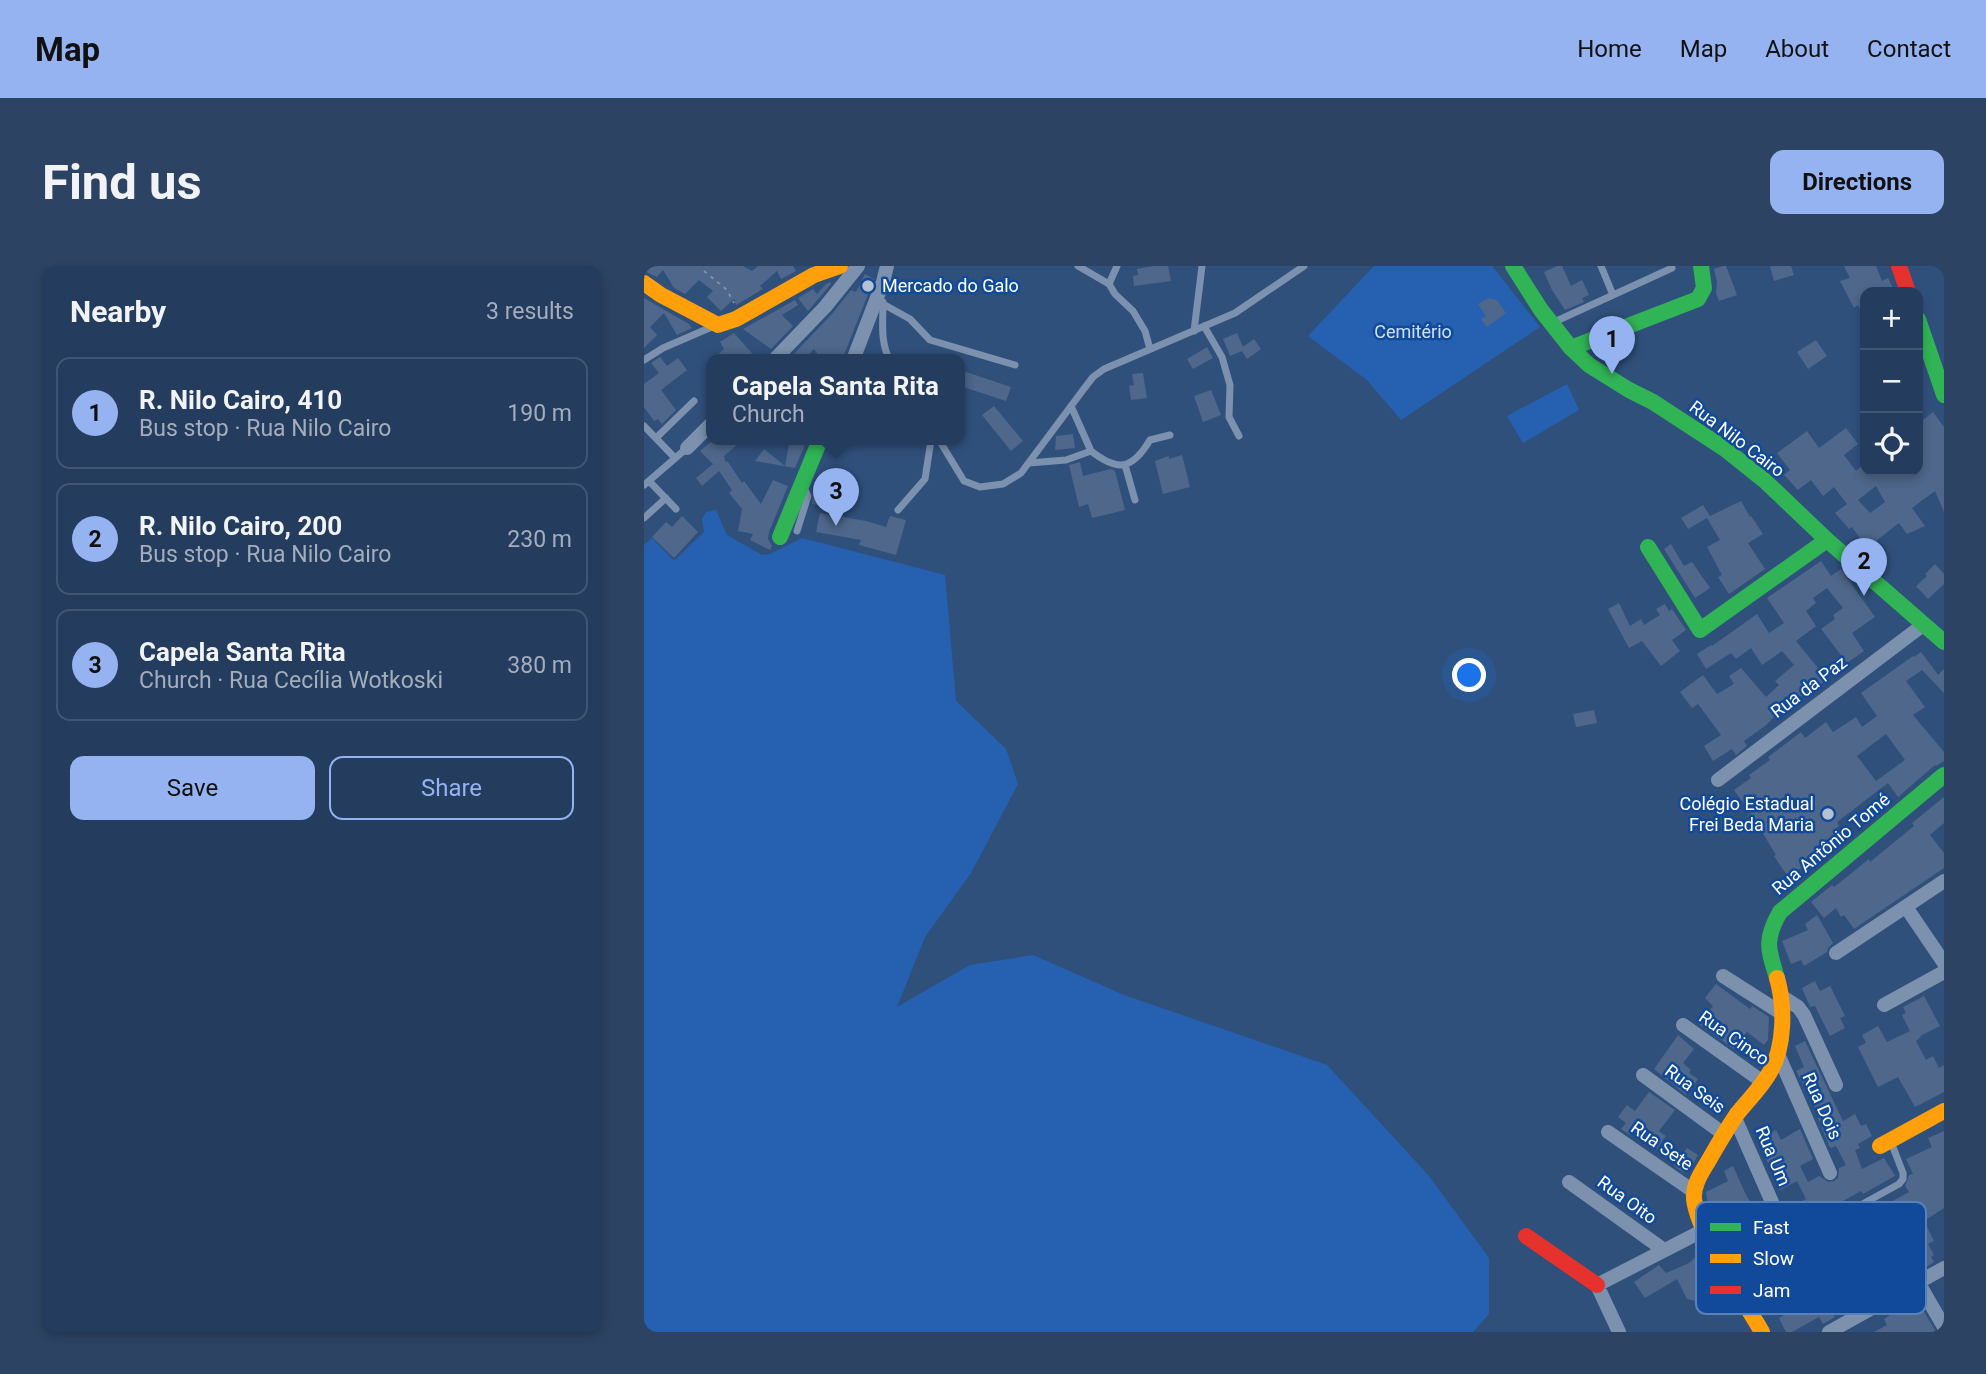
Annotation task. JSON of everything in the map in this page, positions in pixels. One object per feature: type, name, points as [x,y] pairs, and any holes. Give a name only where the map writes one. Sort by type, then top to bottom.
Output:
[{"type":"street","points":[[644,283],[718,325],[740,316],[808,271],[840,266]]},
{"type":"street","points":[[780,354],[825,307],[858,266]]},
{"type":"street","points":[[855,354],[887,266]]},
{"type":"street","name":"Rua Nilo Cairo","points":[[1513,266],[1551,323],[1589,365],[1653,402],[1725,449],[1766,481],[1826,540],[1944,642]]},
{"type":"street","points":[[1571,348],[1698,299],[1705,288],[1701,266]]},
{"type":"street","points":[[1899,266],[1906,287]]},
{"type":"street","points":[[1923,334],[1944,395]]},
{"type":"street","points":[[687,448],[706,429]]},
{"type":"street","points":[[780,537],[818,445]]},
{"type":"street","points":[[1648,547],[1700,630],[1826,540]]},
{"type":"street","name":"Rua da Paz","points":[[1718,780],[1923,625]]},
{"type":"street","name":"Rua Antônio Tomé","points":[[1693,1191],[1735,1118],[1763,1083],[1778,1054],[1781,996],[1767,947],[1770,928],[1780,912],[1944,775]]},
{"type":"street","points":[[1836,953],[1944,881]]},
{"type":"street","points":[[1906,907],[1944,962]]},
{"type":"street","points":[[1884,1005],[1944,972]]},
{"type":"street","points":[[1723,976],[1781,1013]]},
{"type":"street","points":[[1781,996],[1798,1007],[1804,1015],[1836,1085]]},
{"type":"street","name":"Rua Cinco","points":[[1683,1025],[1763,1083]]},
{"type":"street","name":"Rua Dois","points":[[1778,1054],[1830,1173]]},
{"type":"street","name":"Rua Seis","points":[[1643,1075],[1725,1135]]},
{"type":"street","points":[[1885,1143],[1944,1111]]},
{"type":"street","name":"Rua Um","points":[[1735,1118],[1771,1202]]},
{"type":"street","name":"Rua Sete","points":[[1608,1132],[1693,1191]]},
{"type":"street","name":"Rua Oito","points":[[1569,1182],[1664,1250]]},
{"type":"street","points":[[1693,1191],[1696,1211]]},
{"type":"street","points":[[1597,1285],[1696,1234]]},
{"type":"street","points":[[1526,1236],[1597,1285],[1619,1332]]},
{"type":"street","points":[[1926,1278],[1944,1268]]},
{"type":"street","points":[[1926,1296],[1944,1327]]},
{"type":"street","points":[[1752,1314],[1762,1332]]},
{"type":"street","points":[[1829,1332],[1861,1314]]},
{"type":"lane","points":[[1078,266],[1109,284],[1115,294],[1133,311],[1150,349]]},
{"type":"lane","points":[[1109,284],[1117,266]]},
{"type":"lane","points":[[1194,331],[1202,266]]},
{"type":"lane","points":[[942,445],[964,481],[980,487],[1003,484],[1021,473],[1093,377],[1104,369],[1235,313],[1304,266]]},
{"type":"lane","points":[[1601,266],[1613,295]]},
{"type":"lane","points":[[1551,323],[1672,268],[1671,266]]},
{"type":"lane","points":[[883,282],[883,335],[887,354]]},
{"type":"lane","points":[[883,304],[910,319],[930,340],[1015,365]]},
{"type":"lane","points":[[644,360],[663,348],[718,325]]},
{"type":"lane","points":[[1204,326],[1223,356],[1230,385],[1229,417],[1239,436]]},
{"type":"lane","points":[[656,438],[694,401]]},
{"type":"lane","points":[[1071,406],[1091,450],[1106,463],[1125,465],[1140,457],[1150,440],[1170,435]]},
{"type":"lane","points":[[644,426],[675,458]]},
{"type":"lane","points":[[898,510],[925,479],[930,445]]},
{"type":"lane","points":[[676,509],[646,483],[687,448]]},
{"type":"lane","points":[[1029,463],[1066,460],[1091,450]]},
{"type":"lane","points":[[1125,465],[1135,500]]},
{"type":"lane","points":[[797,531],[808,496],[806,488],[800,487]]},
{"type":"lane","points":[[644,518],[666,498]]},
{"type":"lane","points":[[1866,1202],[1899,1184],[1903,1179],[1903,1173],[1885,1143]]},
{"type":"path","points":[[704,271],[727,290],[740,316]]},
{"type":"green space","name":"Cemitério","points":[[1374,266],[1492,266],[1540,327],[1401,420],[1367,380],[1308,336]]},
{"type":"green space","points":[[1567,384],[1579,410],[1523,443],[1507,416]]},
{"type":"green space","points":[[716,510],[727,535],[762,555],[770,554],[802,538],[945,575],[956,701],[1006,749],[1018,784],[971,873],[925,937],[897,1007],[970,965],[1033,955],[1124,995],[1327,1065],[1429,1176],[1489,1258],[1489,1314],[1473,1332],[644,1332],[644,545],[652,538],[674,561],[704,532],[702,519],[706,512]]},
{"type":"building","points":[[644,266],[743,266],[752,271],[758,266],[793,266],[796,271],[781,279],[777,271],[760,286],[763,289],[736,305],[734,299],[721,311],[707,297],[713,291],[699,280],[685,294],[674,288],[663,270],[657,277],[644,271]]},
{"type":"building","points":[[1168,266],[1171,281],[1134,286],[1133,276],[1138,275],[1137,269]]},
{"type":"building","points":[[1562,266],[1571,286],[1582,280],[1589,295],[1582,298],[1584,302],[1565,310],[1544,272]]},
{"type":"building","points":[[1726,266],[1737,295],[1719,301],[1714,269]]},
{"type":"building","points":[[1770,266],[1791,266],[1794,275],[1774,281]]},
{"type":"building","points":[[1844,266],[1876,266],[1882,281],[1888,278],[1892,287],[1860,287],[1860,309],[1858,305],[1854,308],[1840,281],[1850,278]]},
{"type":"building","points":[[865,274],[874,279],[844,354],[818,354],[814,349],[809,354],[794,354],[851,290],[856,292]]},
{"type":"building","points":[[830,282],[808,311],[798,298],[813,289],[817,294]]},
{"type":"building","points":[[644,298],[692,328],[677,335],[664,313],[650,327],[657,335],[644,348]]},
{"type":"building","points":[[1488,298],[1497,300],[1506,313],[1487,327],[1481,319],[1486,316],[1478,304]]},
{"type":"building","points":[[795,300],[798,305],[782,315],[793,326],[771,349],[743,329]]},
{"type":"building","points":[[734,333],[753,354],[719,354],[724,349],[720,342]]},
{"type":"building","points":[[1237,333],[1243,347],[1254,339],[1261,349],[1247,359],[1242,351],[1230,356],[1223,339]]},
{"type":"building","points":[[1816,340],[1827,356],[1808,369],[1797,352]]},
{"type":"building","points":[[1207,347],[1213,358],[1193,369],[1187,359]]},
{"type":"building","points":[[660,357],[667,366],[678,358],[687,370],[661,390],[676,410],[662,424],[658,419],[654,421],[644,407],[644,384],[659,373],[651,363]]},
{"type":"building","points":[[965,372],[1011,387],[1006,401],[965,388]]},
{"type":"building","points":[[1143,373],[1147,398],[1131,400],[1129,386],[1134,385],[1132,374]]},
{"type":"building","points":[[1211,390],[1221,415],[1203,422],[1194,396]]},
{"type":"building","points":[[994,406],[1023,441],[1011,451],[982,415]]},
{"type":"building","points":[[1933,412],[1944,427],[1944,512],[1935,491],[1912,508],[1925,526],[1907,534],[1899,523],[1867,548],[1852,527],[1849,529],[1835,513],[1847,504],[1834,487],[1823,496],[1811,480],[1798,490],[1784,475],[1790,470],[1777,453],[1807,431],[1819,448],[1846,428],[1858,444],[1844,455],[1856,471],[1860,467],[1860,476],[1923,476],[1923,420]],"holes":[[[1876,486],[1885,502],[1870,513],[1858,500]]]},
{"type":"building","points":[[1073,434],[1075,448],[1055,450],[1056,436]]},
{"type":"building","points":[[707,445],[737,445],[724,456],[725,461],[761,504],[773,480],[788,486],[769,532],[768,539],[772,546],[770,550],[750,540],[753,534],[738,531],[742,509],[729,493],[732,490],[719,471],[702,486],[696,478],[713,464],[700,451]]},
{"type":"building","points":[[789,445],[805,445],[795,468],[755,461],[764,449],[785,466]]},
{"type":"building","points":[[1182,455],[1190,487],[1163,494],[1155,461]]},
{"type":"building","points":[[1080,462],[1083,476],[1111,469],[1115,471],[1125,510],[1092,518],[1088,504],[1079,507],[1069,465]]},
{"type":"building","points":[[813,489],[831,492],[829,507],[812,504]]},
{"type":"building","points":[[1741,501],[1763,534],[1748,543],[1765,569],[1729,594],[1718,577],[1722,575],[1707,547],[1720,540],[1707,518],[1688,529],[1681,518],[1703,505],[1710,516]]},
{"type":"building","points":[[820,513],[886,527],[890,516],[906,520],[896,555],[859,545],[861,540],[816,532]]},
{"type":"building","points":[[682,516],[698,532],[674,558],[652,537],[666,522],[672,527]]},
{"type":"building","points":[[1671,544],[1684,566],[1692,562],[1710,588],[1695,598],[1664,549]]},
{"type":"building","points":[[1821,561],[1831,576],[1841,569],[1875,617],[1852,633],[1864,651],[1847,663],[1821,629],[1835,619],[1833,615],[1843,608],[1827,588],[1813,598],[1816,603],[1806,611],[1816,626],[1796,641],[1827,679],[1811,692],[1809,689],[1794,702],[1792,700],[1765,726],[1744,741],[1747,746],[1736,755],[1732,749],[1713,761],[1704,746],[1721,735],[1698,704],[1692,708],[1680,692],[1703,675],[1717,694],[1734,684],[1729,676],[1741,668],[1766,697],[1779,685],[1775,681],[1794,665],[1782,651],[1762,665],[1751,648],[1736,659],[1731,653],[1706,669],[1697,654],[1757,614],[1769,633],[1784,623],[1767,598]]},
{"type":"building","points":[[1935,564],[1944,574],[1944,584],[1928,599],[1916,586]]},
{"type":"building","points":[[1619,603],[1630,626],[1641,619],[1644,625],[1660,615],[1656,609],[1665,604],[1669,611],[1672,609],[1686,630],[1672,640],[1680,651],[1661,666],[1642,641],[1629,648],[1608,609]]},
{"type":"building","points":[[1921,652],[1938,675],[1944,669],[1944,693],[1922,670],[1906,681],[1925,707],[1913,715],[1944,752],[1944,761],[1935,765],[1898,797],[1888,783],[1837,822],[1839,826],[1834,830],[1843,843],[1823,860],[1821,857],[1802,871],[1801,868],[1788,877],[1758,825],[1755,828],[1747,816],[1751,814],[1734,790],[1770,760],[1768,757],[1801,732],[1805,738],[1826,722],[1833,732],[1856,717],[1862,727],[1877,716],[1861,693]],"holes":[[[1886,734],[1905,760],[1876,781],[1857,756]]]},
{"type":"building","points":[[1594,710],[1597,723],[1576,727],[1573,714]]},
{"type":"building","points":[[1944,797],[1944,823],[1930,835],[1944,853],[1944,868],[1854,929],[1836,908],[1824,918],[1811,902],[1869,859],[1870,862]]},
{"type":"building","points":[[1817,915],[1833,943],[1827,952],[1804,966],[1801,960],[1791,964],[1782,941],[1808,930],[1805,924]]},
{"type":"building","points":[[1815,981],[1820,991],[1830,986],[1845,1016],[1840,1018],[1845,1028],[1830,1036],[1815,1006],[1810,1007],[1802,988]]},
{"type":"building","points":[[1716,984],[1750,1009],[1752,1006],[1769,1017],[1768,1040],[1764,1045],[1747,1032],[1734,1049],[1699,1024],[1713,1006],[1705,998]]},
{"type":"building","points":[[1924,996],[1940,1026],[1920,1036],[1916,1041],[1926,1060],[1933,1056],[1939,1068],[1944,1065],[1944,1092],[1915,1107],[1898,1077],[1878,1087],[1858,1047],[1866,1043],[1862,1035],[1878,1026],[1887,1042],[1910,1031],[1902,1015],[1906,1013],[1903,1007]]},
{"type":"building","points":[[1678,1035],[1694,1049],[1683,1063],[1691,1070],[1689,1073],[1698,1079],[1686,1095],[1654,1069]]},
{"type":"building","points":[[1805,1041],[1843,1121],[1855,1114],[1861,1126],[1866,1124],[1872,1136],[1858,1144],[1860,1148],[1855,1150],[1862,1169],[1884,1158],[1895,1176],[1843,1202],[1800,1202],[1806,1199],[1797,1181],[1780,1190],[1758,1140],[1776,1130],[1781,1140],[1800,1129],[1813,1159],[1800,1166],[1808,1182],[1819,1176],[1828,1182],[1834,1181],[1838,1178],[1839,1168],[1846,1165],[1836,1146],[1829,1146],[1818,1118],[1820,1117],[1796,1071],[1804,1067],[1795,1046]]},
{"type":"building","points":[[1649,1092],[1675,1110],[1659,1131],[1666,1136],[1657,1149],[1633,1131],[1630,1135],[1621,1129],[1626,1123],[1618,1117],[1627,1105],[1635,1111]]},
{"type":"building","points":[[1944,1131],[1944,1208],[1926,1220],[1926,1202],[1891,1202],[1909,1192],[1905,1186],[1909,1175],[1913,1174],[1906,1159],[1932,1147],[1928,1138]]},
{"type":"building","points":[[1687,1148],[1698,1155],[1684,1173],[1674,1166]]},
{"type":"building","points":[[1733,1166],[1750,1202],[1708,1202],[1706,1192],[1728,1181],[1724,1171]]},
{"type":"building","points":[[1926,1225],[1934,1241],[1928,1244],[1934,1255],[1931,1257],[1934,1262],[1926,1267]]},
{"type":"building","points":[[1696,1257],[1696,1301],[1687,1299],[1677,1279],[1645,1298],[1634,1282],[1659,1265],[1666,1273],[1689,1263]]},
{"type":"building","points":[[1786,1314],[1833,1314],[1835,1317],[1823,1324],[1819,1317],[1792,1332],[1786,1332],[1779,1318]]},
{"type":"building","points":[[1892,1314],[1925,1314],[1936,1332],[1874,1332],[1887,1325],[1884,1319]]},
{"type":"traffic: fast","points":[[1513,266],[1541,310],[1571,348],[1589,365],[1653,402],[1725,449],[1765,481],[1827,540],[1944,642]]},
{"type":"traffic: fast","points":[[1571,348],[1698,299],[1704,288],[1701,266]]},
{"type":"traffic: fast","points":[[1923,334],[1944,395]]},
{"type":"traffic: fast","points":[[780,537],[818,445]]},
{"type":"traffic: fast","points":[[1648,547],[1700,630],[1827,540]]},
{"type":"traffic: fast","points":[[1777,978],[1769,945],[1780,912],[1944,775]]},
{"type":"traffic: slow","points":[[644,283],[718,325],[736,319],[814,275],[840,266]]},
{"type":"traffic: slow","points":[[1696,1208],[1696,1183],[1737,1114],[1770,1072],[1779,1051],[1782,1026],[1777,978]]},
{"type":"traffic: slow","points":[[1880,1146],[1944,1111]]},
{"type":"traffic: slow","points":[[1751,1314],[1762,1332]]},
{"type":"traffic: jam","points":[[1899,266],[1906,287]]},
{"type":"traffic: jam","points":[[1526,1236],[1597,1285]]},
{"type":"place","name":"Mercado do Galo","points":[[868,286]]},
{"type":"place","name":"R. Nilo Cairo, 410","points":[[1612,374]]},
{"type":"place","name":"Capela Santa Rita","points":[[836,526]]},
{"type":"place","name":"R. Nilo Cairo, 200","points":[[1864,596]]},
{"type":"place","name":"Colégio Estadual Frei Beda Maria","points":[[1828,814]]}]
